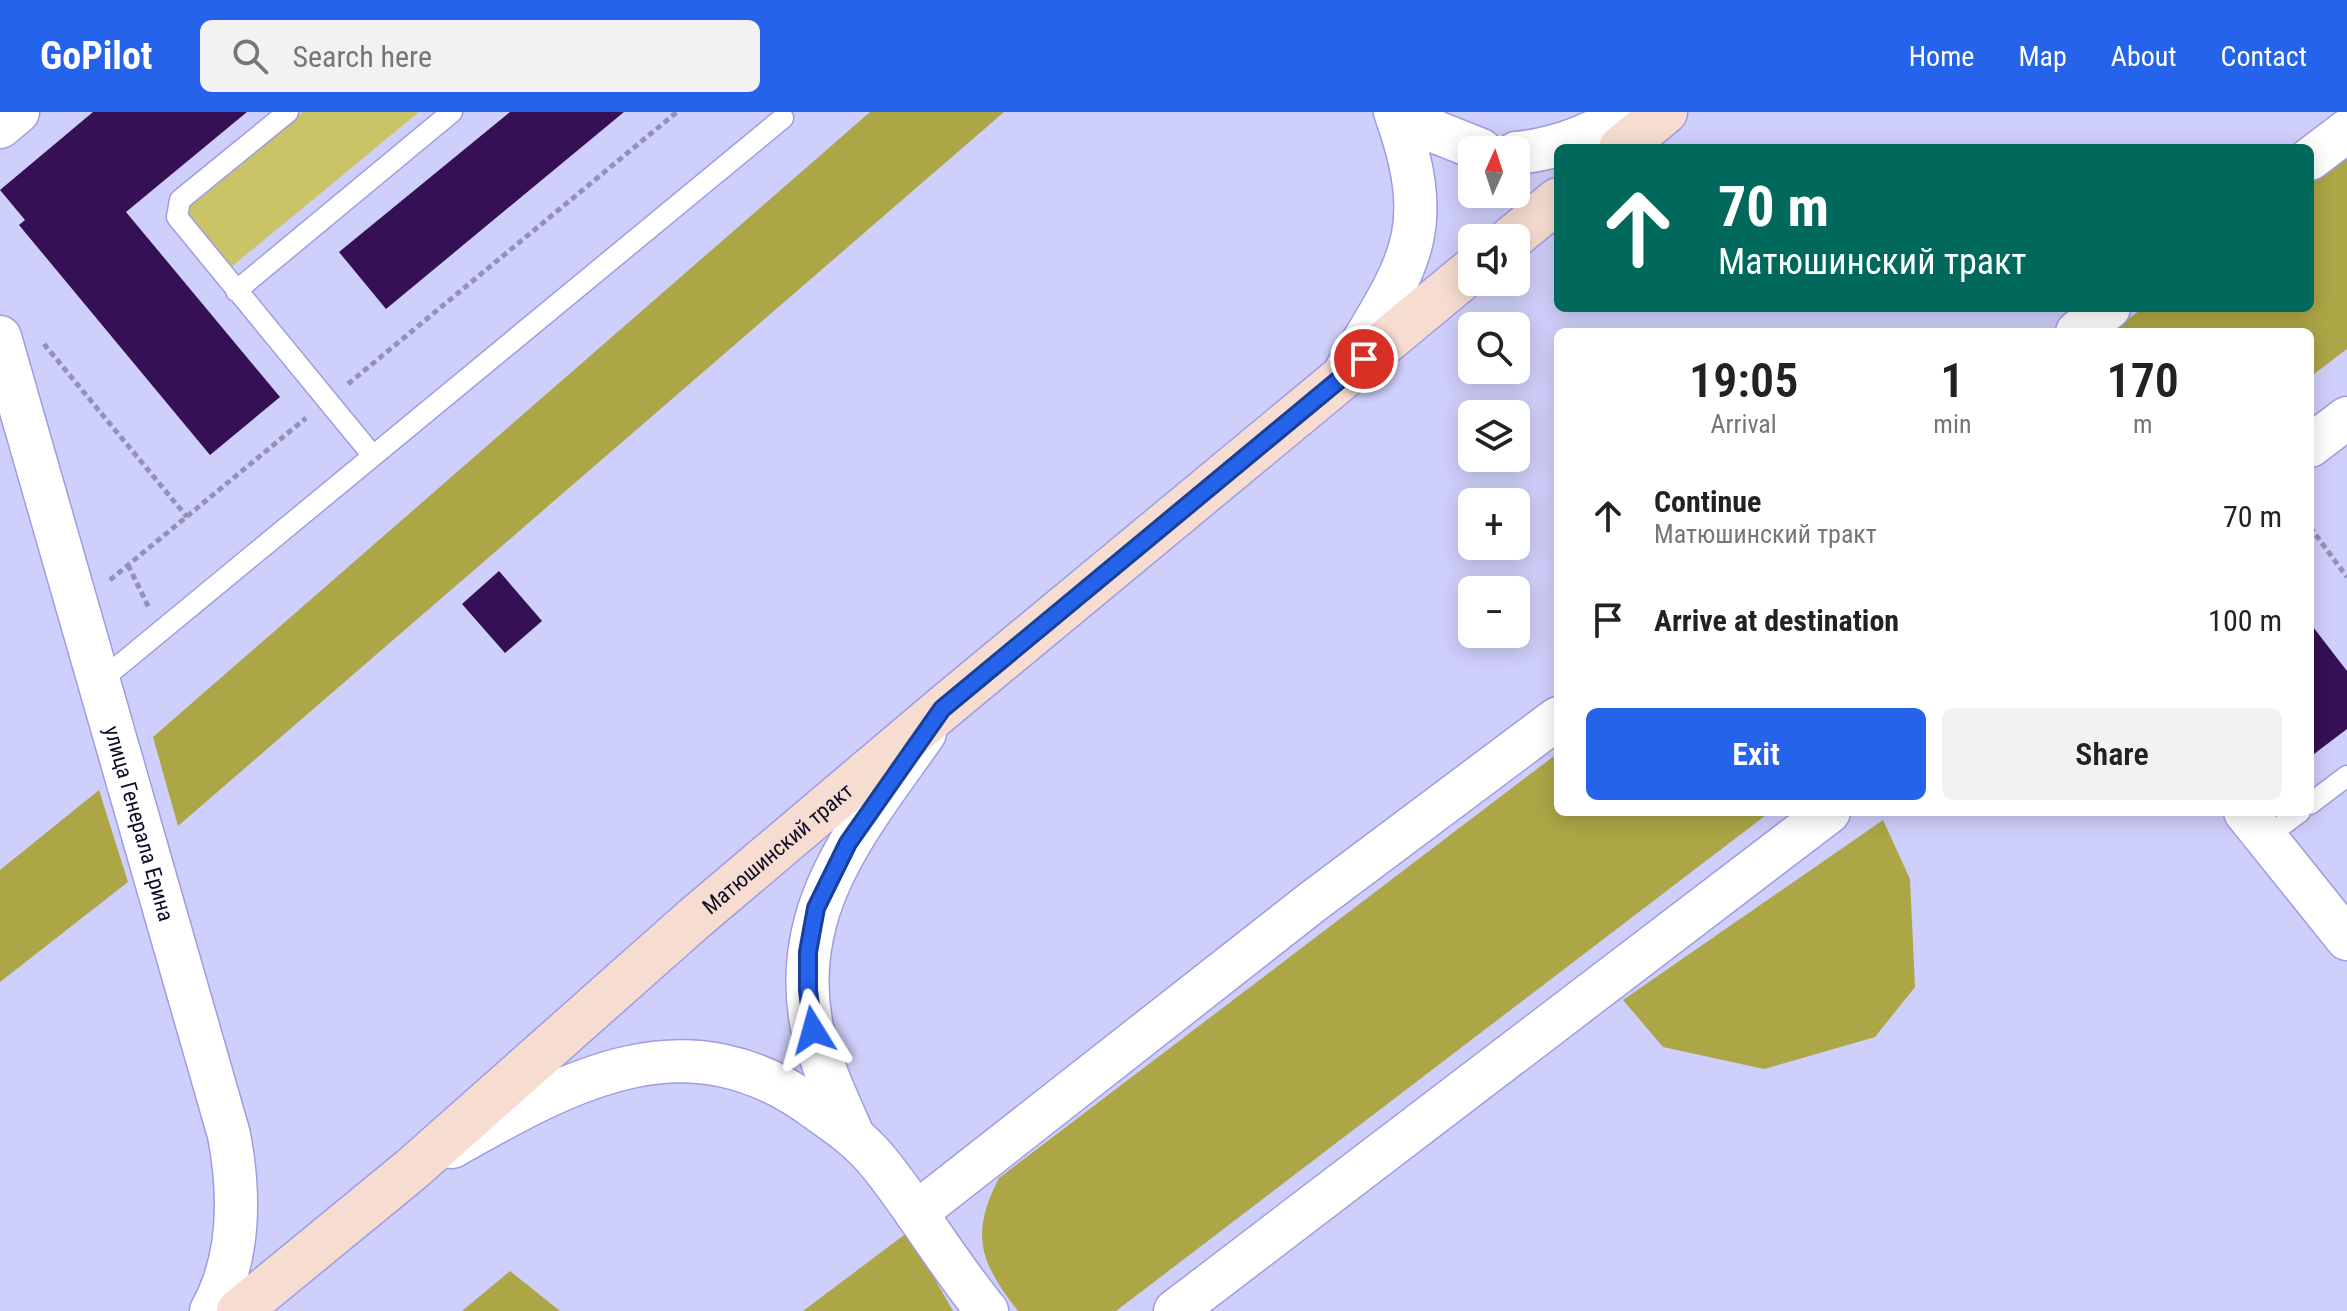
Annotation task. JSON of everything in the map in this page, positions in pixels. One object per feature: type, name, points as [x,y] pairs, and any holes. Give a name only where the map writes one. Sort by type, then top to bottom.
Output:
[{"type":"main road","points":[[1626,144],[1665,112]]},
{"type":"main road","points":[[1529,224],[1554,203]]},
{"type":"main road","name":"Матюшинский тракт","points":[[239,1311],[412,1169],[695,918],[942,709],[1458,282]]},
{"type":"street","points":[[0,127],[18,112]]},
{"type":"street","points":[[1342,377],[1390,296],[1413,245],[1418,212],[1415,178],[1395,112]]},
{"type":"street","points":[[1403,112],[1436,132],[1458,141]]},
{"type":"street","points":[[1565,144],[1585,138],[1632,112]]},
{"type":"street","points":[[2314,156],[2347,131]]},
{"type":"street","points":[[1530,152],[1554,147]]},
{"type":"street","points":[[2082,328],[2104,312]]},
{"type":"street","name":"улица Генерала Ерина","points":[[20,338],[78,607],[229,1135],[235,1168],[233,1245],[211,1311]]},
{"type":"street","points":[[2314,443],[2347,418]]},
{"type":"street","points":[[853,1136],[823,1066],[813,1030],[808,965],[816,908],[848,843],[942,709]]},
{"type":"street","points":[[916,1213],[1311,903],[1554,721]]},
{"type":"street","points":[[1175,1311],[1824,816]]},
{"type":"street","points":[[2255,825],[2347,939]]},
{"type":"street","points":[[412,1169],[545,1094],[602,1072],[650,1063],[692,1061],[739,1069],[792,1090],[853,1136],[879,1162],[987,1311]]},
{"type":"lane","points":[[288,112],[177,206],[177,217],[373,456]]},
{"type":"lane","points":[[236,291],[452,112]]},
{"type":"lane","points":[[99,682],[783,118]]},
{"type":"lane","points":[[2314,801],[2347,776]]},
{"type":"lane","points":[[2255,825],[2286,816]]},
{"type":"path","points":[[78,607],[677,112]]},
{"type":"path","points":[[20,338],[187,517]]},
{"type":"path","points":[[2314,532],[2347,577]]},
{"type":"path","points":[[128,565],[160,632]]},
{"type":"shaded area","points":[[303,112],[419,112],[230,268],[183,211]]},
{"type":"shaded area","points":[[870,112],[1004,112],[178,826],[153,737]]},
{"type":"shaded area","points":[[2347,153],[2347,349],[2314,374],[2314,328],[2116,328],[2138,312],[2314,312],[2314,178]]},
{"type":"shaded area","points":[[1554,756],[1554,816],[1765,816],[1116,1311],[1018,1311],[995,1278],[983,1248],[984,1216],[999,1178]]},
{"type":"shaded area","points":[[99,790],[128,882],[0,982],[0,870]]},
{"type":"shaded area","points":[[1883,820],[1910,879],[1915,987],[1875,1037],[1764,1069],[1663,1047],[1623,1000]]},
{"type":"shaded area","points":[[908,1232],[953,1311],[803,1311]]},
{"type":"shaded area","points":[[510,1271],[560,1311],[462,1311]]},
{"type":"building","points":[[93,112],[247,112],[126,212],[280,397],[210,455],[19,225],[25,220],[0,190]]},
{"type":"building","points":[[510,112],[624,112],[386,309],[339,252]]},
{"type":"building","points":[[499,571],[542,621],[505,653],[462,604]]},
{"type":"building","points":[[2314,628],[2347,671],[2347,729],[2314,754]]},
{"type":"route","points":[[813,1030],[808,990],[808,952],[816,908],[848,843],[942,709],[1364,359]]}]
